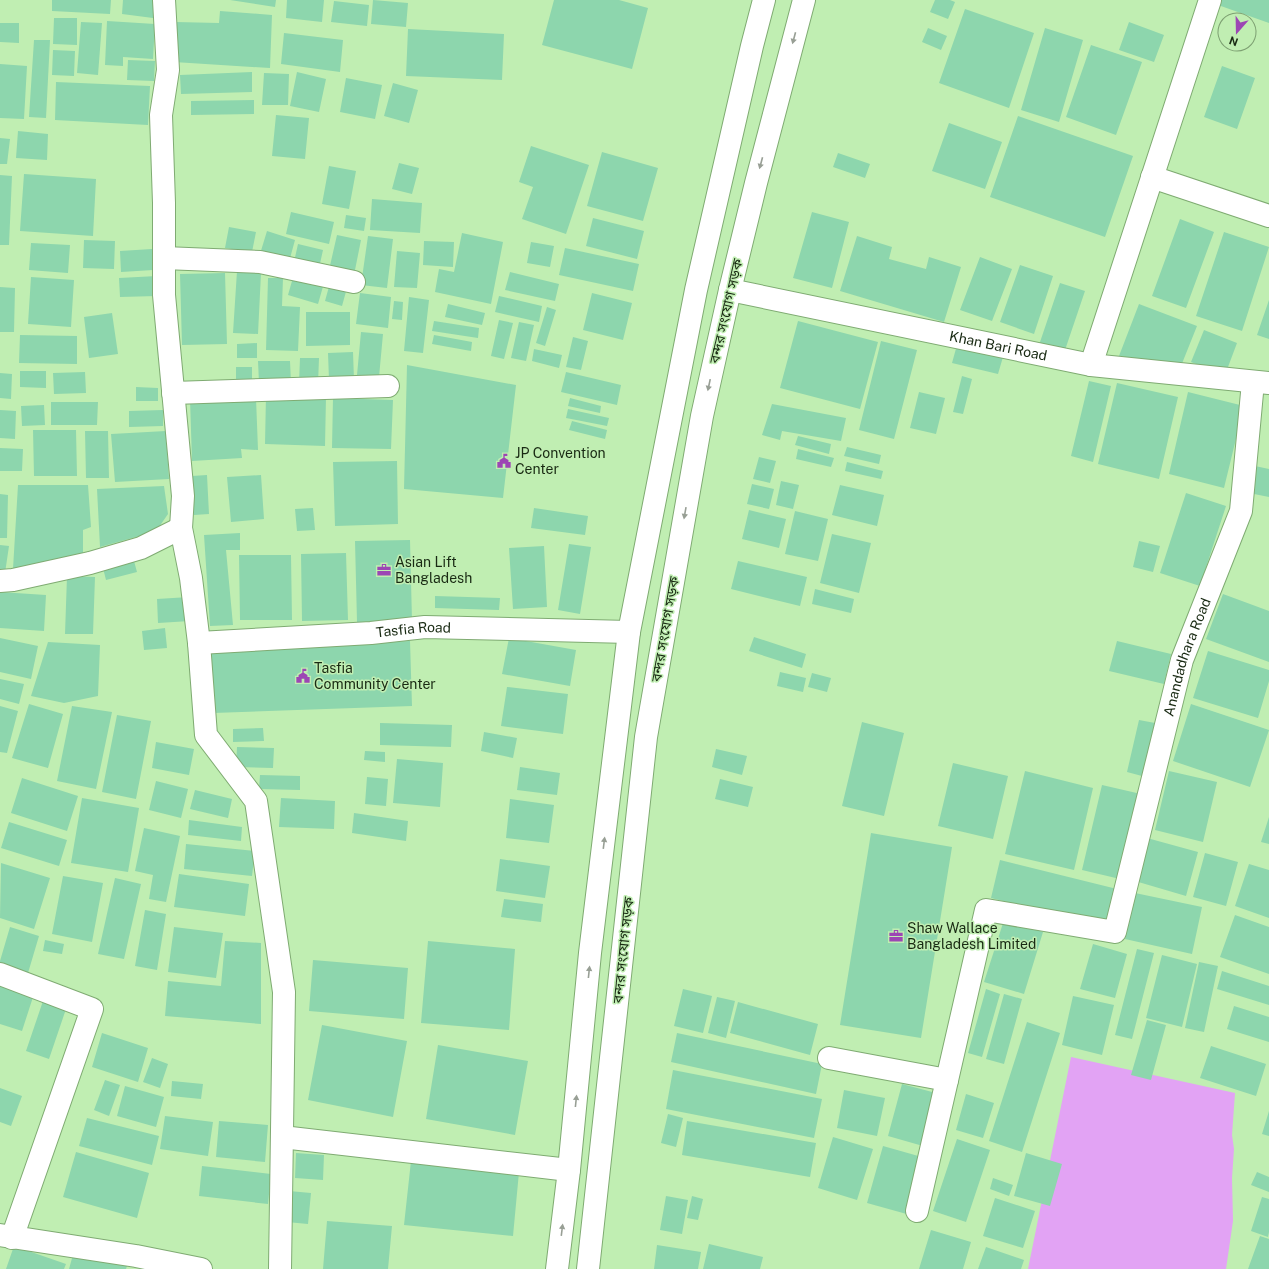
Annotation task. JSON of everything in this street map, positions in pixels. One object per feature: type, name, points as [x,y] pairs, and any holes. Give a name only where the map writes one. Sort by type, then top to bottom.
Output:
[{"type":"main road","points":[[164,0],[168,70],[161,115],[164,203],[164,295],[183,496],[181,528],[191,578],[199,643],[206,736],[256,801],[284,992],[280,1269]]},
{"type":"main road","points":[[557,1269],[569,1170],[590,954],[628,632],[696,290],[764,0]]},
{"type":"main road","name":"বন্দর সংযোগ সড়ক","points":[[588,1269],[646,737],[702,416],[756,183],[804,0]]},
{"type":"main road","points":[[1091,365],[1210,0]]},
{"type":"main road","points":[[1152,176],[1269,216]]},
{"type":"main road","points":[[164,258],[260,262],[354,282]]},
{"type":"main road","name":"Khan Bari Road","points":[[730,290],[1091,365],[1261,383]]},
{"type":"main road","name":"Anandadhara Road","points":[[947,1080],[986,910],[1115,932],[1182,660],[1241,511],[1261,383]]},
{"type":"main road","points":[[173,394],[388,386]]},
{"type":"main road","points":[[0,581],[13,580],[90,563],[141,548],[181,528]]},
{"type":"main road","name":"Tasfia Road","points":[[199,643],[371,633],[425,627],[628,632]]},
{"type":"main road","points":[[0,974],[92,1009],[6,1237],[134,1263],[201,1269]]},
{"type":"main road","points":[[829,1058],[947,1080],[917,1211]]},
{"type":"main road","points":[[282,1137],[569,1170]]},
{"type":"shaded area","points":[[1071,1057],[1235,1093],[1232,1135],[1234,1149],[1232,1178],[1233,1221],[1226,1269],[1028,1269]]},
{"type":"building","points":[[52,0],[111,0],[110,14],[52,11]]},
{"type":"building","points":[[123,0],[155,0],[153,18],[122,14]]},
{"type":"building","points":[[230,0],[276,0],[275,7]]},
{"type":"building","points":[[287,0],[324,0],[322,22],[286,18]]},
{"type":"building","points":[[373,0],[408,3],[406,27],[371,24]]},
{"type":"building","points":[[554,0],[619,0],[648,8],[632,69],[542,45]]},
{"type":"building","points":[[935,0],[950,0],[955,2],[948,19],[930,12]]},
{"type":"building","points":[[1220,0],[1269,0],[1269,23],[1257,19],[1257,12],[1238,12],[1218,5]]},
{"type":"building","points":[[334,1],[369,5],[367,26],[331,22]]},
{"type":"building","points":[[965,9],[1034,33],[1009,108],[939,83]]},
{"type":"building","points":[[220,11],[272,15],[270,68],[174,62],[176,22],[219,23]]},
{"type":"building","points":[[54,18],[77,18],[77,45],[53,44]]},
{"type":"building","points":[[107,21],[155,24],[153,59],[123,57],[123,66],[105,65]]},
{"type":"building","points":[[81,22],[102,23],[98,75],[77,73]]},
{"type":"building","points":[[1129,22],[1164,35],[1154,62],[1119,50]]},
{"type":"building","points":[[0,23],[19,23],[19,43],[0,42]]},
{"type":"building","points":[[928,28],[947,36],[941,50],[922,42]]},
{"type":"building","points":[[1045,28],[1083,40],[1059,122],[1021,110]]},
{"type":"building","points":[[408,29],[504,34],[502,80],[406,76]]},
{"type":"building","points":[[284,33],[343,40],[340,72],[281,64]]},
{"type":"building","points":[[34,40],[50,40],[46,118],[29,117]]},
{"type":"building","points":[[1091,45],[1142,62],[1116,135],[1066,117]]},
{"type":"building","points":[[53,50],[75,51],[74,76],[52,75]]},
{"type":"building","points":[[128,60],[155,61],[154,81],[127,80]]},
{"type":"building","points":[[0,64],[27,66],[24,119],[0,118]]},
{"type":"building","points":[[1222,66],[1255,78],[1237,129],[1204,117]]},
{"type":"building","points":[[252,72],[252,92],[181,94],[180,75]]},
{"type":"building","points":[[297,72],[326,79],[319,112],[290,106]]},
{"type":"building","points":[[264,73],[289,74],[288,105],[262,105]]},
{"type":"building","points":[[346,78],[382,85],[375,119],[340,112]]},
{"type":"building","points":[[56,82],[150,86],[148,125],[55,120]]},
{"type":"building","points":[[393,83],[418,90],[409,123],[384,116]]},
{"type":"building","points":[[254,100],[254,114],[191,115],[191,101]]},
{"type":"building","points":[[276,115],[309,118],[305,159],[272,156]]},
{"type":"building","points":[[1018,116],[1133,156],[1105,237],[990,197]]},
{"type":"building","points":[[949,123],[1002,142],[985,189],[932,171]]},
{"type":"building","points":[[18,131],[48,134],[47,160],[16,158]]},
{"type":"building","points":[[0,138],[10,139],[7,164],[0,164]]},
{"type":"building","points":[[531,146],[589,165],[566,234],[522,219],[533,187],[519,182]]},
{"type":"building","points":[[602,152],[658,168],[643,221],[587,206]]},
{"type":"building","points":[[838,153],[870,164],[865,178],[833,167]]},
{"type":"building","points":[[399,163],[419,168],[412,194],[392,189]]},
{"type":"building","points":[[329,166],[356,171],[349,209],[322,204]]},
{"type":"building","points":[[24,174],[96,179],[93,236],[20,231]]},
{"type":"building","points":[[0,175],[12,176],[9,245],[0,245]]},
{"type":"building","points":[[372,199],[422,203],[420,233],[370,230]]},
{"type":"building","points":[[291,212],[334,222],[329,244],[286,234]]},
{"type":"building","points":[[812,212],[849,222],[832,288],[793,278]]},
{"type":"building","points":[[346,215],[366,218],[364,231],[344,228]]},
{"type":"building","points":[[593,218],[644,231],[637,259],[586,246]]},
{"type":"building","points":[[1180,219],[1214,232],[1186,308],[1152,296]]},
{"type":"building","points":[[229,227],[256,232],[252,252],[225,248]]},
{"type":"building","points":[[267,231],[295,240],[289,262],[260,254]]},
{"type":"building","points":[[1224,232],[1269,247],[1242,331],[1196,316]]},
{"type":"building","points":[[462,233],[503,242],[491,304],[435,292],[439,269],[454,272]]},
{"type":"building","points":[[337,235],[361,240],[354,275],[329,270]]},
{"type":"building","points":[[368,236],[393,239],[387,288],[361,285]]},
{"type":"building","points":[[857,236],[892,247],[889,259],[926,269],[929,257],[961,267],[944,322],[840,291]]},
{"type":"building","points":[[84,240],[115,241],[114,269],[83,268]]},
{"type":"building","points":[[424,241],[454,242],[453,267],[423,265]]},
{"type":"building","points":[[531,242],[554,246],[550,267],[527,263]]},
{"type":"building","points":[[31,243],[70,245],[68,273],[29,270]]},
{"type":"building","points":[[298,244],[323,250],[319,268],[294,262]]},
{"type":"building","points":[[565,248],[639,264],[633,291],[559,275]]},
{"type":"building","points":[[152,249],[153,270],[121,272],[120,251]]},
{"type":"building","points":[[397,251],[420,253],[417,288],[394,287]]},
{"type":"building","points":[[980,257],[1012,269],[992,321],[960,310]]},
{"type":"building","points":[[1020,265],[1053,276],[1034,334],[1000,322]]},
{"type":"building","points":[[237,271],[261,273],[258,334],[233,333]]},
{"type":"building","points":[[510,272],[559,284],[555,301],[505,290]]},
{"type":"building","points":[[225,273],[227,344],[182,345],[180,274]]},
{"type":"building","points":[[294,274],[324,283],[318,304],[288,295]]},
{"type":"building","points":[[157,276],[157,296],[120,297],[119,278]]},
{"type":"building","points":[[31,277],[74,280],[71,327],[28,324]]},
{"type":"building","points":[[268,278],[283,278],[282,306],[300,307],[298,351],[266,350]]},
{"type":"building","points":[[330,283],[347,288],[342,306],[325,301]]},
{"type":"building","points":[[1060,283],[1085,291],[1064,353],[1039,345]]},
{"type":"building","points":[[0,287],[15,288],[14,332],[0,332]]},
{"type":"building","points":[[360,293],[391,297],[388,328],[356,324]]},
{"type":"building","points":[[592,293],[632,303],[623,340],[583,330]]},
{"type":"building","points":[[499,296],[542,306],[539,322],[495,312]]},
{"type":"building","points":[[409,297],[429,300],[423,353],[404,351]]},
{"type":"building","points":[[1269,300],[1269,339],[1257,335]]},
{"type":"building","points":[[394,301],[403,302],[402,320],[392,319]]},
{"type":"building","points":[[448,304],[485,313],[482,325],[445,317]]},
{"type":"building","points":[[1139,304],[1197,326],[1181,366],[1119,356]]},
{"type":"building","points":[[547,307],[556,310],[545,346],[536,343]]},
{"type":"building","points":[[306,312],[350,312],[350,345],[306,346]]},
{"type":"building","points":[[112,313],[118,354],[89,358],[84,317]]},
{"type":"building","points":[[499,320],[513,323],[504,359],[491,356]]},
{"type":"building","points":[[434,321],[479,328],[478,338],[432,331]]},
{"type":"building","points":[[798,321],[878,342],[860,409],[780,388]]},
{"type":"building","points":[[519,322],[534,325],[526,361],[511,358]]},
{"type":"building","points":[[1204,330],[1237,343],[1225,375],[1191,362]]},
{"type":"building","points":[[361,332],[383,334],[379,377],[357,375]]},
{"type":"building","points":[[20,335],[77,336],[77,364],[19,363]]},
{"type":"building","points":[[434,335],[472,342],[471,351],[432,344]]},
{"type":"building","points":[[573,337],[588,341],[581,370],[566,367]]},
{"type":"building","points":[[881,341],[917,350],[894,439],[859,430]]},
{"type":"building","points":[[257,343],[257,358],[237,358],[237,344]]},
{"type":"building","points":[[957,345],[1003,357],[998,374],[952,363]]},
{"type":"building","points":[[534,349],[562,355],[559,368],[532,361]]},
{"type":"building","points":[[353,352],[354,380],[329,380],[328,353]]},
{"type":"building","points":[[300,358],[319,358],[318,384],[299,383]]},
{"type":"building","points":[[258,361],[290,361],[291,383],[259,383]]},
{"type":"building","name":"JP Convention Center","points":[[407,365],[516,385],[503,498],[404,489]]},
{"type":"building","points":[[236,367],[252,367],[252,382],[236,382]]},
{"type":"building","points":[[20,371],[46,371],[46,388],[20,387]]},
{"type":"building","points":[[85,372],[86,393],[54,394],[53,373]]},
{"type":"building","points":[[566,372],[621,385],[617,405],[561,392]]},
{"type":"building","points":[[0,373],[12,374],[11,399],[0,398]]},
{"type":"building","points":[[962,376],[972,379],[963,414],[953,412]]},
{"type":"building","points":[[1089,381],[1111,386],[1093,462],[1071,456]]},
{"type":"building","points":[[1117,383],[1178,397],[1159,479],[1098,464]]},
{"type":"building","points":[[136,387],[158,388],[158,401],[136,401]]},
{"type":"building","points":[[919,392],[945,398],[936,434],[910,428]]},
{"type":"building","points":[[1188,392],[1244,406],[1224,488],[1169,474]]},
{"type":"building","points":[[266,395],[326,397],[325,446],[265,444]]},
{"type":"building","points":[[256,398],[258,450],[241,449],[242,458],[192,461],[190,399]]},
{"type":"building","points":[[333,398],[393,400],[391,449],[332,448]]},
{"type":"building","points":[[570,398],[601,406],[600,413],[568,406]]},
{"type":"building","points":[[51,402],[98,402],[97,425],[51,425]]},
{"type":"building","points":[[772,404],[846,418],[841,441],[782,431],[780,440],[762,435]]},
{"type":"building","points":[[44,405],[45,425],[22,426],[21,406]]},
{"type":"building","points":[[568,409],[609,418],[607,426],[566,418]]},
{"type":"building","points":[[0,410],[16,411],[15,439],[0,438]]},
{"type":"building","points":[[163,410],[163,426],[129,427],[129,411]]},
{"type":"building","points":[[572,421],[607,430],[605,439],[569,430]]},
{"type":"building","points":[[33,430],[76,430],[77,476],[34,476]]},
{"type":"building","points":[[85,431],[108,431],[109,478],[86,478]]},
{"type":"building","points":[[166,431],[169,479],[115,482],[111,434]]},
{"type":"building","points":[[798,436],[831,444],[829,454],[795,445]]},
{"type":"building","points":[[847,447],[881,455],[879,464],[844,456]]},
{"type":"building","points":[[0,448],[23,449],[22,471],[0,471]]},
{"type":"building","points":[[798,449],[834,458],[831,467],[796,459]]},
{"type":"building","points":[[759,457],[776,461],[770,483],[753,479]]},
{"type":"building","points":[[397,461],[398,524],[335,526],[333,462]]},
{"type":"building","points":[[847,462],[883,471],[881,479],[845,471]]},
{"type":"building","points":[[1255,466],[1269,469],[1269,497],[1249,493]]},
{"type":"building","points":[[207,475],[209,514],[194,515],[192,476]]},
{"type":"building","points":[[261,475],[264,519],[231,522],[227,477]]},
{"type":"building","points":[[781,481],[799,485],[793,509],[776,505]]},
{"type":"building","points":[[752,484],[774,489],[769,509],[747,504]]},
{"type":"building","points":[[18,485],[88,485],[91,527],[83,530],[83,558],[13,569]]},
{"type":"building","points":[[840,485],[884,495],[877,526],[832,515]]},
{"type":"building","points":[[164,486],[168,514],[159,527],[143,535],[100,547],[97,489]]},
{"type":"building","points":[[1186,493],[1226,506],[1200,586],[1160,573]]},
{"type":"building","points":[[0,494],[8,495],[7,538],[0,538]]},
{"type":"building","points":[[313,508],[315,530],[297,531],[295,509]]},
{"type":"building","points":[[534,508],[588,516],[585,535],[531,528]]},
{"type":"building","points":[[749,510],[786,519],[779,548],[742,539]]},
{"type":"building","points":[[795,511],[828,519],[818,561],[785,554]]},
{"type":"building","points":[[240,533],[240,550],[226,550],[233,625],[210,626],[204,535]]},
{"type":"building","points":[[832,534],[871,543],[859,593],[820,583]]},
{"type":"building","points":[[410,540],[412,621],[357,622],[355,541]]},
{"type":"building","points":[[1139,541],[1160,546],[1153,572],[1133,567]]},
{"type":"building","points":[[569,544],[591,547],[580,614],[558,610]]},
{"type":"building","points":[[0,545],[9,546],[5,573],[0,573]]},
{"type":"building","points":[[544,546],[547,607],[513,609],[509,548]]},
{"type":"building","points":[[346,553],[348,620],[302,621],[301,554]]},
{"type":"building","points":[[239,555],[291,555],[292,620],[240,620]]},
{"type":"building","points":[[134,561],[137,572],[106,580],[103,568]]},
{"type":"building","points":[[738,561],[807,577],[800,606],[731,589]]},
{"type":"building","points":[[67,576],[95,577],[93,634],[65,634]]},
{"type":"building","points":[[815,589],[854,599],[851,613],[812,604]]},
{"type":"building","points":[[0,592],[46,595],[44,631],[0,628]]},
{"type":"building","points":[[1223,594],[1269,611],[1269,662],[1206,639]]},
{"type":"building","points":[[435,596],[500,598],[499,610],[435,608]]},
{"type":"building","points":[[189,597],[190,621],[158,623],[157,599]]},
{"type":"building","points":[[165,628],[167,648],[144,650],[142,631]]},
{"type":"building","points":[[754,637],[806,654],[802,668],[749,651]]},
{"type":"building","points":[[0,638],[38,646],[31,679],[0,672]]},
{"type":"building","points":[[509,638],[576,650],[570,686],[502,674]]},
{"type":"building","points":[[410,641],[412,706],[213,713],[210,649]]},
{"type":"building","points":[[1117,641],[1171,654],[1164,684],[1109,671]]},
{"type":"building","points":[[48,642],[100,645],[98,696],[64,703],[31,696]]},
{"type":"building","points":[[1208,651],[1269,670],[1269,681],[1258,718],[1193,698]]},
{"type":"building","points":[[780,672],[806,678],[803,692],[777,686]]},
{"type":"building","points":[[812,673],[831,678],[827,692],[808,687]]},
{"type":"building","points":[[0,679],[24,684],[19,704],[0,699]]},
{"type":"building","points":[[507,687],[568,694],[563,734],[501,726]]},
{"type":"building","points":[[29,704],[63,714],[48,768],[12,758]]},
{"type":"building","points":[[1191,704],[1269,730],[1250,787],[1173,761]]},
{"type":"building","points":[[0,706],[18,711],[7,753],[0,752]]},
{"type":"building","points":[[72,706],[112,712],[96,789],[57,781]]},
{"type":"building","points":[[117,715],[151,721],[136,799],[102,792]]},
{"type":"building","points":[[1139,720],[1155,723],[1142,776],[1127,772]]},
{"type":"building","points":[[862,722],[904,733],[884,816],[842,806]]},
{"type":"building","points":[[380,723],[452,725],[451,747],[380,745]]},
{"type":"building","points":[[263,728],[264,741],[233,742],[233,729]]},
{"type":"building","points":[[484,732],[517,738],[513,758],[481,751]]},
{"type":"building","points":[[156,742],[194,749],[189,775],[152,768]]},
{"type":"building","points":[[237,747],[274,748],[273,768],[236,767]]},
{"type":"building","points":[[716,749],[747,756],[742,775],[712,767]]},
{"type":"building","points":[[365,751],[385,752],[385,762],[364,760]]},
{"type":"building","points":[[397,759],[443,763],[440,807],[393,803]]},
{"type":"building","points":[[953,763],[1008,776],[993,839],[938,826]]},
{"type":"building","points":[[520,767],[560,773],[557,795],[517,790]]},
{"type":"building","points":[[1025,771],[1093,788],[1074,870],[1005,854]]},
{"type":"building","points":[[1169,771],[1217,782],[1203,842],[1155,830]]},
{"type":"building","points":[[260,775],[300,776],[300,790],[259,789]]},
{"type":"building","points":[[367,777],[388,779],[386,806],[365,804]]},
{"type":"building","points":[[22,778],[78,796],[67,831],[11,813]]},
{"type":"building","points":[[720,779],[753,787],[748,807],[715,799]]},
{"type":"building","points":[[156,781],[188,789],[181,818],[149,810]]},
{"type":"building","points":[[1102,785],[1141,794],[1120,879],[1082,870]]},
{"type":"building","points":[[195,790],[232,799],[228,818],[190,809]]},
{"type":"building","points":[[82,798],[139,808],[128,872],[71,863]]},
{"type":"building","points":[[281,798],[335,801],[334,829],[279,827]]},
{"type":"building","points":[[510,799],[554,805],[549,843],[506,838]]},
{"type":"building","points":[[354,813],[408,821],[406,841],[352,833]]},
{"type":"building","points":[[1269,817],[1269,844],[1261,842]]},
{"type":"building","points":[[189,820],[242,827],[241,841],[188,835]]},
{"type":"building","points":[[9,822],[67,840],[59,866],[1,848]]},
{"type":"building","points":[[144,828],[180,836],[166,902],[149,899],[153,875],[135,871]]},
{"type":"building","name":"Shaw Wallace Bangladesh Limited","points":[[871,833],[952,847],[921,1038],[840,1025]]},
{"type":"building","points":[[1147,838],[1198,852],[1186,896],[1135,881]]},
{"type":"building","points":[[186,844],[255,851],[252,876],[184,869]]},
{"type":"building","points":[[1205,853],[1238,862],[1226,906],[1193,897]]},
{"type":"building","points":[[500,859],[550,866],[545,898],[496,891]]},
{"type":"building","points":[[1000,860],[1117,889],[1108,927],[991,898]]},
{"type":"building","points":[[1,863],[50,878],[34,929],[0,918]]},
{"type":"building","points":[[1249,864],[1269,870],[1269,918],[1235,906]]},
{"type":"building","points":[[179,874],[249,884],[245,916],[174,907]]},
{"type":"building","points":[[63,876],[103,883],[92,942],[52,934]]},
{"type":"building","points":[[115,878],[141,884],[124,959],[98,954]]},
{"type":"building","points":[[1135,893],[1202,907],[1192,954],[1125,939]]},
{"type":"building","points":[[504,899],[543,904],[541,922],[501,917]]},
{"type":"building","points":[[145,910],[166,914],[157,970],[135,966]]},
{"type":"building","points":[[1235,915],[1269,927],[1269,974],[1220,957]]},
{"type":"building","points":[[1004,920],[1043,932],[1024,994],[984,982]]},
{"type":"building","points":[[10,927],[39,936],[28,973],[0,965]]},
{"type":"building","points":[[174,927],[223,933],[216,978],[168,972]]},
{"type":"building","points":[[45,940],[64,944],[62,954],[43,951]]},
{"type":"building","points":[[225,941],[261,943],[261,1024],[165,1016],[168,981],[221,986]]},
{"type":"building","points":[[428,941],[515,949],[509,1030],[421,1023]]},
{"type":"building","points":[[1093,944],[1127,954],[1115,998],[1080,989]]},
{"type":"building","points":[[1137,949],[1154,953],[1132,1039],[1115,1035]]},
{"type":"building","points":[[1162,955],[1197,964],[1182,1027],[1146,1018]]},
{"type":"building","points":[[313,960],[408,968],[404,1019],[309,1011]]},
{"type":"building","points":[[1199,962],[1218,966],[1204,1032],[1185,1028]]},
{"type":"building","points":[[1222,971],[1269,986],[1269,1005],[1217,989]]},
{"type":"building","points":[[0,982],[34,994],[22,1031],[0,1024]]},
{"type":"building","points":[[683,989],[712,996],[703,1033],[674,1026]]},
{"type":"building","points":[[986,989],[1000,994],[982,1057],[968,1053]]},
{"type":"building","points":[[1004,994],[1022,999],[1004,1064],[986,1059]]},
{"type":"building","points":[[1073,996],[1114,1005],[1102,1055],[1062,1045]]},
{"type":"building","points":[[717,997],[735,1001],[726,1038],[708,1033]]},
{"type":"building","points":[[43,1001],[66,1009],[49,1059],[26,1051]]},
{"type":"building","points":[[738,1002],[818,1024],[810,1055],[730,1033]]},
{"type":"building","points":[[1234,1006],[1269,1017],[1269,1042],[1227,1029]]},
{"type":"building","points":[[1147,1020],[1166,1025],[1151,1080],[1131,1075]]},
{"type":"building","points":[[1027,1022],[1060,1033],[1022,1152],[989,1141]]},
{"type":"building","points":[[322,1025],[407,1041],[393,1117],[308,1100]]},
{"type":"building","points":[[102,1033],[148,1048],[138,1082],[92,1067]]},
{"type":"building","points":[[677,1033],[822,1064],[816,1094],[671,1062]]},
{"type":"building","points":[[438,1045],[528,1061],[515,1135],[426,1119]]},
{"type":"building","points":[[1211,1046],[1266,1064],[1256,1096],[1200,1078]]},
{"type":"building","points":[[152,1058],[168,1064],[160,1088],[143,1082]]},
{"type":"building","points":[[673,1070],[822,1099],[814,1138],[666,1109]]},
{"type":"building","points":[[105,1080],[120,1085],[109,1116],[94,1110]]},
{"type":"building","points":[[172,1081],[203,1084],[201,1099],[171,1096]]},
{"type":"building","points":[[902,1084],[951,1097],[937,1150],[888,1136]]},
{"type":"building","points":[[125,1086],[164,1097],[156,1127],[117,1116]]},
{"type":"building","points":[[0,1088],[22,1096],[11,1126],[0,1122]]},
{"type":"building","points":[[844,1090],[885,1098],[877,1136],[837,1128]]},
{"type":"building","points":[[966,1094],[994,1103],[983,1138],[956,1130]]},
{"type":"building","points":[[1269,1111],[1269,1136],[1262,1134]]},
{"type":"building","points":[[668,1114],[683,1118],[676,1147],[661,1143]]},
{"type":"building","points":[[165,1116],[213,1122],[208,1156],[160,1149]]},
{"type":"building","points":[[87,1118],[159,1136],[152,1165],[79,1146]]},
{"type":"building","points":[[219,1121],[268,1125],[265,1162],[216,1157]]},
{"type":"building","points":[[687,1121],[816,1143],[810,1177],[682,1155]]},
{"type":"building","points":[[833,1137],[873,1149],[857,1200],[818,1188]]},
{"type":"building","points":[[957,1139],[990,1150],[966,1222],[933,1211]]},
{"type":"building","points":[[883,1146],[936,1161],[921,1218],[867,1203]]},
{"type":"building","points":[[76,1152],[149,1173],[137,1218],[63,1197]]},
{"type":"building","points":[[296,1153],[324,1155],[323,1180],[295,1178]]},
{"type":"building","points":[[1026,1153],[1062,1164],[1050,1206],[1014,1196]]},
{"type":"building","points":[[411,1161],[519,1172],[513,1236],[404,1225]]},
{"type":"building","points":[[202,1166],[271,1174],[268,1204],[199,1196]]},
{"type":"building","points":[[1257,1172],[1269,1177],[1269,1192],[1251,1185]]},
{"type":"building","points":[[993,1178],[1013,1185],[1009,1196],[990,1189]]},
{"type":"building","points":[[289,1191],[311,1193],[308,1224],[287,1222]]},
{"type":"building","points":[[666,1196],[688,1200],[682,1234],[660,1230]]},
{"type":"building","points":[[692,1196],[703,1199],[698,1220],[687,1218]]},
{"type":"building","points":[[1262,1197],[1269,1199],[1268,1237],[1251,1231]]},
{"type":"building","points":[[995,1198],[1035,1211],[1023,1248],[983,1236]]},
{"type":"building","points":[[327,1221],[392,1226],[388,1269],[323,1269]]},
{"type":"building","points":[[931,1230],[971,1242],[963,1269],[919,1269]]},
{"type":"building","points":[[1260,1236],[1269,1239],[1269,1269],[1248,1269]]},
{"type":"building","points":[[709,1244],[763,1257],[760,1269],[703,1269]]},
{"type":"building","points":[[657,1245],[701,1252],[698,1269],[654,1269]]},
{"type":"building","points":[[14,1246],[66,1264],[64,1269],[6,1269]]},
{"type":"building","points":[[986,1247],[1024,1260],[1021,1269],[978,1269]]},
{"type":"building","points":[[74,1251],[127,1266],[126,1269],[69,1269]]},
{"type":"place","name":"JP Convention Center","points":[[504,461]]},
{"type":"place","name":"Asian Lift Bangladesh","points":[[384,570]]},
{"type":"place","name":"Tasfia Community Center","points":[[303,676]]},
{"type":"place","name":"Shaw Wallace Bangladesh Limited","points":[[896,936]]}]
